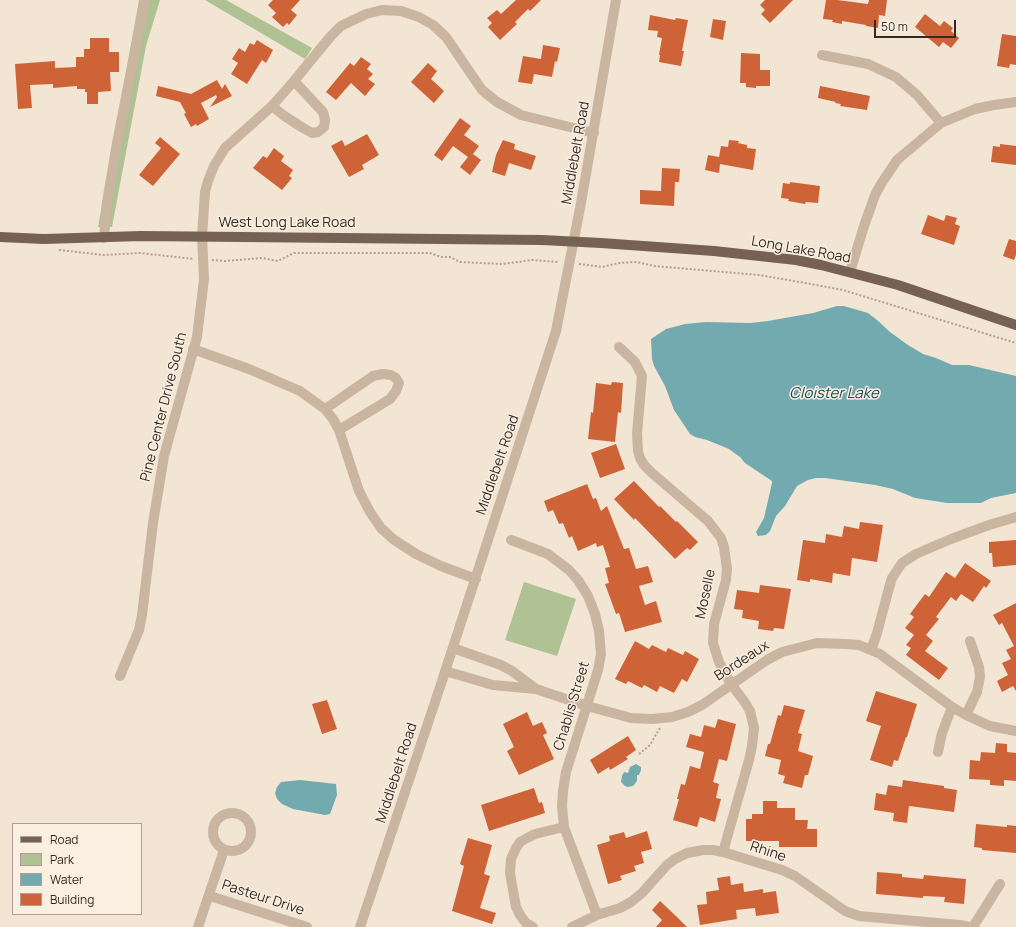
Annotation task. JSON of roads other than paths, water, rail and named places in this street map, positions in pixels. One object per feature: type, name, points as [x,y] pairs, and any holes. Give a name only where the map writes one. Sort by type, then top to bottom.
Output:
[{"type":"main road","name":"West Long Lake Road","points":[[0,237],[38,239],[202,236],[574,241]]},
{"type":"main road","name":"Long Lake Road","points":[[574,241],[662,247],[803,261],[898,285],[1016,325]]},
{"type":"street","points":[[104,238],[107,202],[117,143],[145,0]]},
{"type":"street","name":"Middlebelt Road","points":[[360,927],[476,579],[556,331],[594,133],[616,0]]},
{"type":"street","name":"Pine Center Drive South","points":[[120,676],[139,630],[153,523],[164,456],[197,337],[204,279],[202,236],[205,192],[214,166],[225,148],[272,106],[341,26],[366,14],[382,10],[401,11],[419,17],[429,23],[446,37],[482,90],[497,102],[521,114],[594,133]]},
{"type":"street","points":[[822,54],[868,64],[896,76],[917,95],[941,123]]},
{"type":"street","points":[[272,106],[302,128],[312,133],[318,132],[324,127],[325,120],[323,112],[294,81]]},
{"type":"street","points":[[850,272],[870,206],[880,184],[897,160],[941,123],[975,109],[1016,102]]},
{"type":"street","name":"Moselle","points":[[619,347],[635,362],[642,376],[637,434],[640,458],[644,465],[652,473],[708,521],[721,538],[724,547],[727,569],[726,580],[714,624],[713,643],[719,662],[731,684],[744,700],[750,711],[753,720],[754,736],[749,760],[723,852]]},
{"type":"street","points":[[193,349],[249,369],[300,391],[325,409],[339,430],[360,491],[370,512],[381,528],[393,539],[416,554],[441,566],[476,579]]},
{"type":"street","points":[[325,409],[373,376],[383,374],[391,375],[396,378],[399,383],[396,391],[390,399],[339,430]]},
{"type":"street","points":[[871,650],[878,633],[889,588],[897,569],[902,563],[916,554],[951,539],[1016,517]]},
{"type":"street","name":"Chablis Street","points":[[512,540],[548,554],[578,580],[588,596],[595,614],[599,631],[601,654],[598,670],[566,772],[563,791],[564,827],[597,915]]},
{"type":"street","points":[[966,714],[977,692],[980,677],[970,641]]},
{"type":"street","name":"Bordeaux","points":[[445,671],[493,685],[536,689],[587,706],[631,718],[652,719],[672,717],[688,712],[702,705],[767,660],[782,652],[817,643],[858,645],[888,659],[952,707],[990,726],[1016,731]]},
{"type":"street","name":"Bordeaux","points":[[453,648],[501,665],[512,671],[536,689]]},
{"type":"street","points":[[938,752],[942,733],[952,707]]},
{"type":"street","points":[[527,926],[520,915],[514,900],[510,873],[511,859],[520,842],[535,834],[564,827]]},
{"type":"street","points":[[198,927],[210,896],[224,850]]},
{"type":"street","name":"Rhine","points":[[572,927],[597,915],[620,908],[631,902],[642,893],[667,865],[675,859],[687,853],[703,850],[723,852],[782,870],[795,876],[845,911],[859,916],[960,924],[969,927]]},
{"type":"street","points":[[973,927],[1000,884]]},
{"type":"street","name":"Pasteur Drive","points":[[210,896],[307,927]]},
{"type":"water","name":"Cloister Lake","points":[[837,306],[844,306],[868,313],[890,332],[923,354],[952,365],[969,365],[1016,376],[1016,493],[991,498],[981,503],[947,503],[915,498],[893,489],[875,485],[816,478],[808,480],[797,486],[785,506],[776,516],[770,531],[766,535],[758,536],[756,532],[764,518],[772,481],[745,463],[740,457],[729,449],[690,434],[674,410],[665,386],[654,366],[652,359],[651,339],[666,329],[685,324],[706,322],[750,323],[768,321],[813,313]]},
{"type":"water","points":[[636,764],[641,767],[639,775],[637,775],[637,781],[633,786],[625,786],[621,782],[624,772],[628,773],[630,767]]},
{"type":"water","points":[[300,780],[336,784],[337,795],[330,814],[325,815],[293,809],[282,804],[277,799],[275,793],[281,782]]}]
